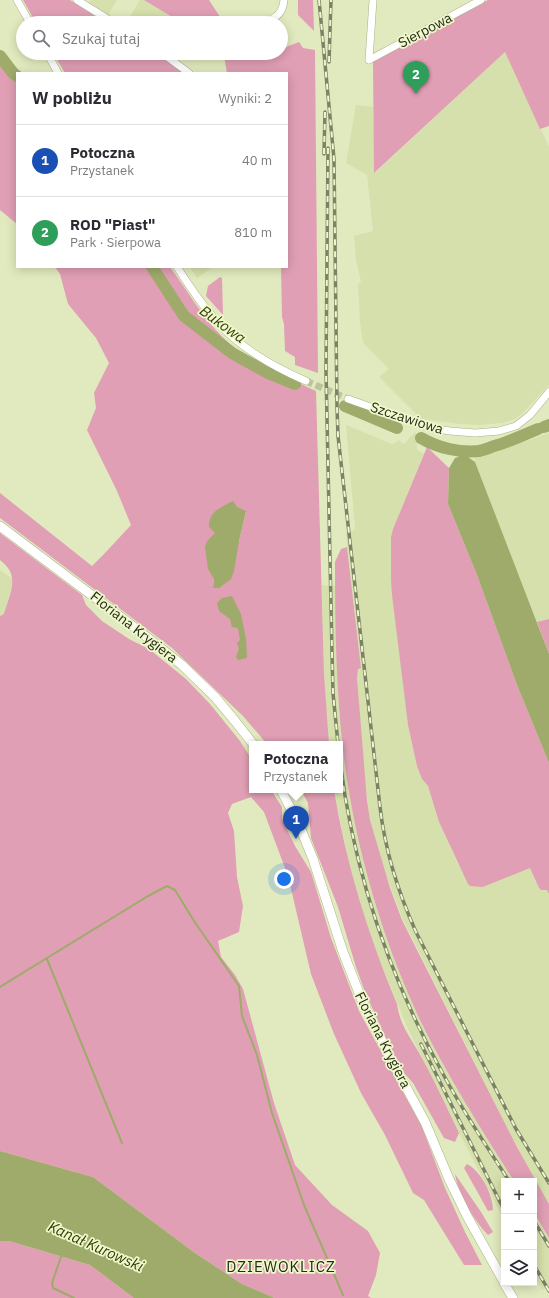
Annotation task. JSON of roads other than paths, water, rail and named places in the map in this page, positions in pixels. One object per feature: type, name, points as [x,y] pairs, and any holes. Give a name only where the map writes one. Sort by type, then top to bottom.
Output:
[{"type":"main road","name":"Floriana Krygiera","points":[[0,526],[170,655],[205,686],[251,741]]},
{"type":"main road","name":"Floriana Krygiera","points":[[283,793],[300,827],[313,859],[341,946],[363,1003],[425,1122],[458,1197],[475,1231],[501,1278]]},
{"type":"main road","name":"Floriana Krygiera","points":[[506,1286],[513,1298]]},
{"type":"street","points":[[17,0],[26,16]]},
{"type":"street","points":[[77,0],[103,16]]},
{"type":"street","points":[[277,16],[281,10],[284,0]]},
{"type":"street","name":"Sierpowa","points":[[373,0],[369,60],[482,0]]},
{"type":"street","points":[[51,60],[57,72]]},
{"type":"street","points":[[172,60],[189,72]]},
{"type":"street","points":[[178,268],[202,305],[230,335],[267,362],[306,381]]},
{"type":"street","name":"Szczawiowa","points":[[348,399],[430,428],[450,432],[475,433],[499,431],[516,426],[530,415],[549,392]]},
{"type":"water","points":[[462,456],[468,457],[475,462],[549,654],[549,763],[517,685],[477,575],[448,504],[449,468],[455,458]]},
{"type":"water","points":[[233,501],[237,507],[246,511],[234,571],[231,579],[219,588],[213,588],[214,579],[208,569],[205,547],[207,541],[215,533],[209,527],[209,522],[216,511]]},
{"type":"water","points":[[232,596],[241,614],[246,639],[247,658],[238,660],[236,657],[239,648],[237,643],[240,640],[238,628],[232,627],[230,619],[219,611],[217,603],[222,598]]},
{"type":"water","name":"Kanał Kurowski","points":[[0,1151],[93,1177],[195,1253],[242,1284],[275,1298],[134,1298],[90,1265],[9,1241],[0,1241]]},
{"type":"waterway","name":"Bukowa","points":[[0,56],[16,75]]},
{"type":"waterway","name":"Bukowa","points":[[153,268],[184,316],[232,353],[268,373],[295,384]]},
{"type":"waterway","name":"Bukowa","points":[[345,406],[397,428]]},
{"type":"waterway","name":"Bukowa","points":[[544,427],[549,425]]},
{"type":"waterway","name":"Bukowa","points":[[421,438],[435,445],[449,449],[479,451],[538,429]]},
{"type":"waterway","points":[[462,451],[463,464]]},
{"type":"waterway","points":[[0,987],[148,896],[167,886],[175,890],[194,921],[239,986],[242,1016],[257,1055],[272,1113],[304,1205],[343,1295]]},
{"type":"waterway","points":[[47,959],[122,1143]]},
{"type":"waterway","points":[[62,1254],[52,1283],[53,1288],[74,1298]]},
{"type":"tunnel","points":[[306,381],[348,399]]},
{"type":"railway","points":[[319,0],[334,159],[338,436],[380,807],[385,839],[403,902],[416,932],[516,1129],[549,1183]]},
{"type":"railway","points":[[329,62],[331,0]]},
{"type":"railway","points":[[324,154],[325,112]]},
{"type":"railway","points":[[328,148],[326,371],[333,693],[338,741]]},
{"type":"railway","points":[[343,782],[354,843],[364,883],[390,960],[423,1036],[442,1072],[466,1114],[507,1178]]},
{"type":"railway","points":[[421,1044],[501,1204]]},
{"type":"railway","points":[[537,1226],[549,1246]]},
{"type":"railway","points":[[537,1270],[549,1291]]},
{"type":"place","name":"ROD \"Piast\"","points":[[416,94]]},
{"type":"place","name":"Potoczna","points":[[296,839]]},
{"type":"district","name":"DZIEWOKLICZ","points":[[281,1266]]}]
